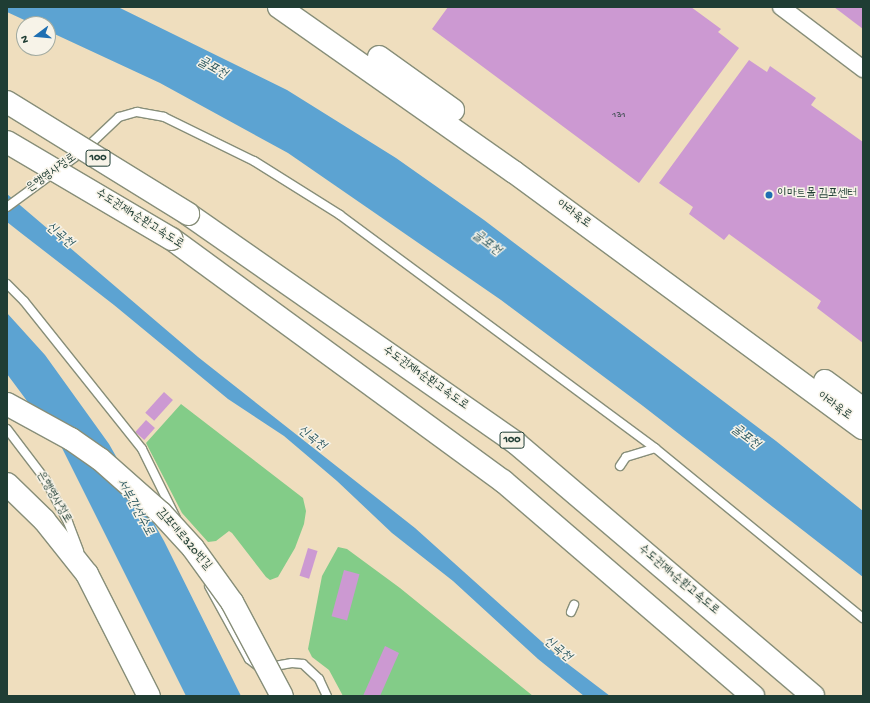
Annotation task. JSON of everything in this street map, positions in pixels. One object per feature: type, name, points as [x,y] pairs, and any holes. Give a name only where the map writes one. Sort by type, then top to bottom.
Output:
[{"type":"main road","name":"아라육로","points":[[279,7],[514,172],[863,428]]},
{"type":"main road","name":"아라육로","points":[[306,7],[417,83],[863,409]]},
{"type":"main road","name":"수도권제1순환고속도로","points":[[7,102],[188,214],[516,443],[813,696]]},
{"type":"main road","name":"수도권제1순환고속도로","points":[[7,142],[172,239],[503,481],[752,696]]},
{"type":"main road","name":"김포대로320번길","points":[[7,404],[71,439],[100,459],[161,513],[193,548],[232,602],[282,696]]},
{"type":"main road","name":"은행영사정로","points":[[7,484],[44,520],[87,574],[149,696]]},
{"type":"street","points":[[781,7],[863,68]]},
{"type":"lane","name":"은행영사정로","points":[[7,206],[82,152],[112,122],[132,113],[152,113],[268,170],[340,215],[655,448]]},
{"type":"lane","points":[[7,284],[24,301],[94,387],[148,458],[199,566],[249,659],[263,668],[292,663],[303,664],[319,679],[327,696]]},
{"type":"lane","name":"은행영사정로","points":[[7,429],[48,486],[68,522],[87,574]]},
{"type":"lane","points":[[620,466],[630,455],[655,448],[863,618]]},
{"type":"green space","points":[[181,404],[303,498],[306,511],[304,524],[295,548],[278,577],[270,580],[266,577],[229,531],[216,541],[208,542],[182,513],[146,443]]},
{"type":"green space","points":[[338,547],[347,549],[400,588],[533,696],[343,696],[329,670],[312,657],[308,649],[322,576]]},
{"type":"water","name":"굴포천","points":[[7,7],[118,7],[287,90],[396,158],[484,220],[776,441],[863,511],[863,577],[643,406],[501,300],[288,153],[160,83],[56,35],[56,16],[16,16],[7,12]]},
{"type":"water","points":[[7,194],[198,357],[415,528],[560,658],[610,696],[584,696],[538,659],[453,581],[392,533],[337,481],[284,436],[228,399],[114,305],[7,222]]},
{"type":"water","name":"서부간선수로","points":[[7,313],[45,355],[109,444],[164,541],[241,696],[186,696],[62,448],[7,374]]},
{"type":"building","points":[[448,7],[691,7],[721,29],[718,32],[739,48],[639,183],[432,29]]},
{"type":"building","points":[[834,7],[863,7],[863,29]]},
{"type":"building","name":"이마트몰 김포센터","points":[[749,60],[767,72],[770,66],[816,98],[811,105],[863,142],[863,343],[817,308],[821,301],[729,234],[724,240],[689,214],[693,207],[659,183]]},
{"type":"building","points":[[164,392],[173,400],[154,421],[145,413]]},
{"type":"building","points":[[146,420],[155,428],[144,440],[135,432]]},
{"type":"building","points":[[308,548],[318,551],[309,579],[300,576]]},
{"type":"building","points":[[344,570],[359,574],[347,621],[332,616]]},
{"type":"building","points":[[385,646],[399,653],[380,696],[363,696]]},
{"type":"place","name":"이마트몰 김포센터","points":[[769,195]]},
{"type":"water label","name":"신곡천","points":[[59,236]]},
{"type":"water label","name":"신곡천","points":[[311,439]]},
{"type":"water label","name":"신곡천","points":[[557,650]]}]
